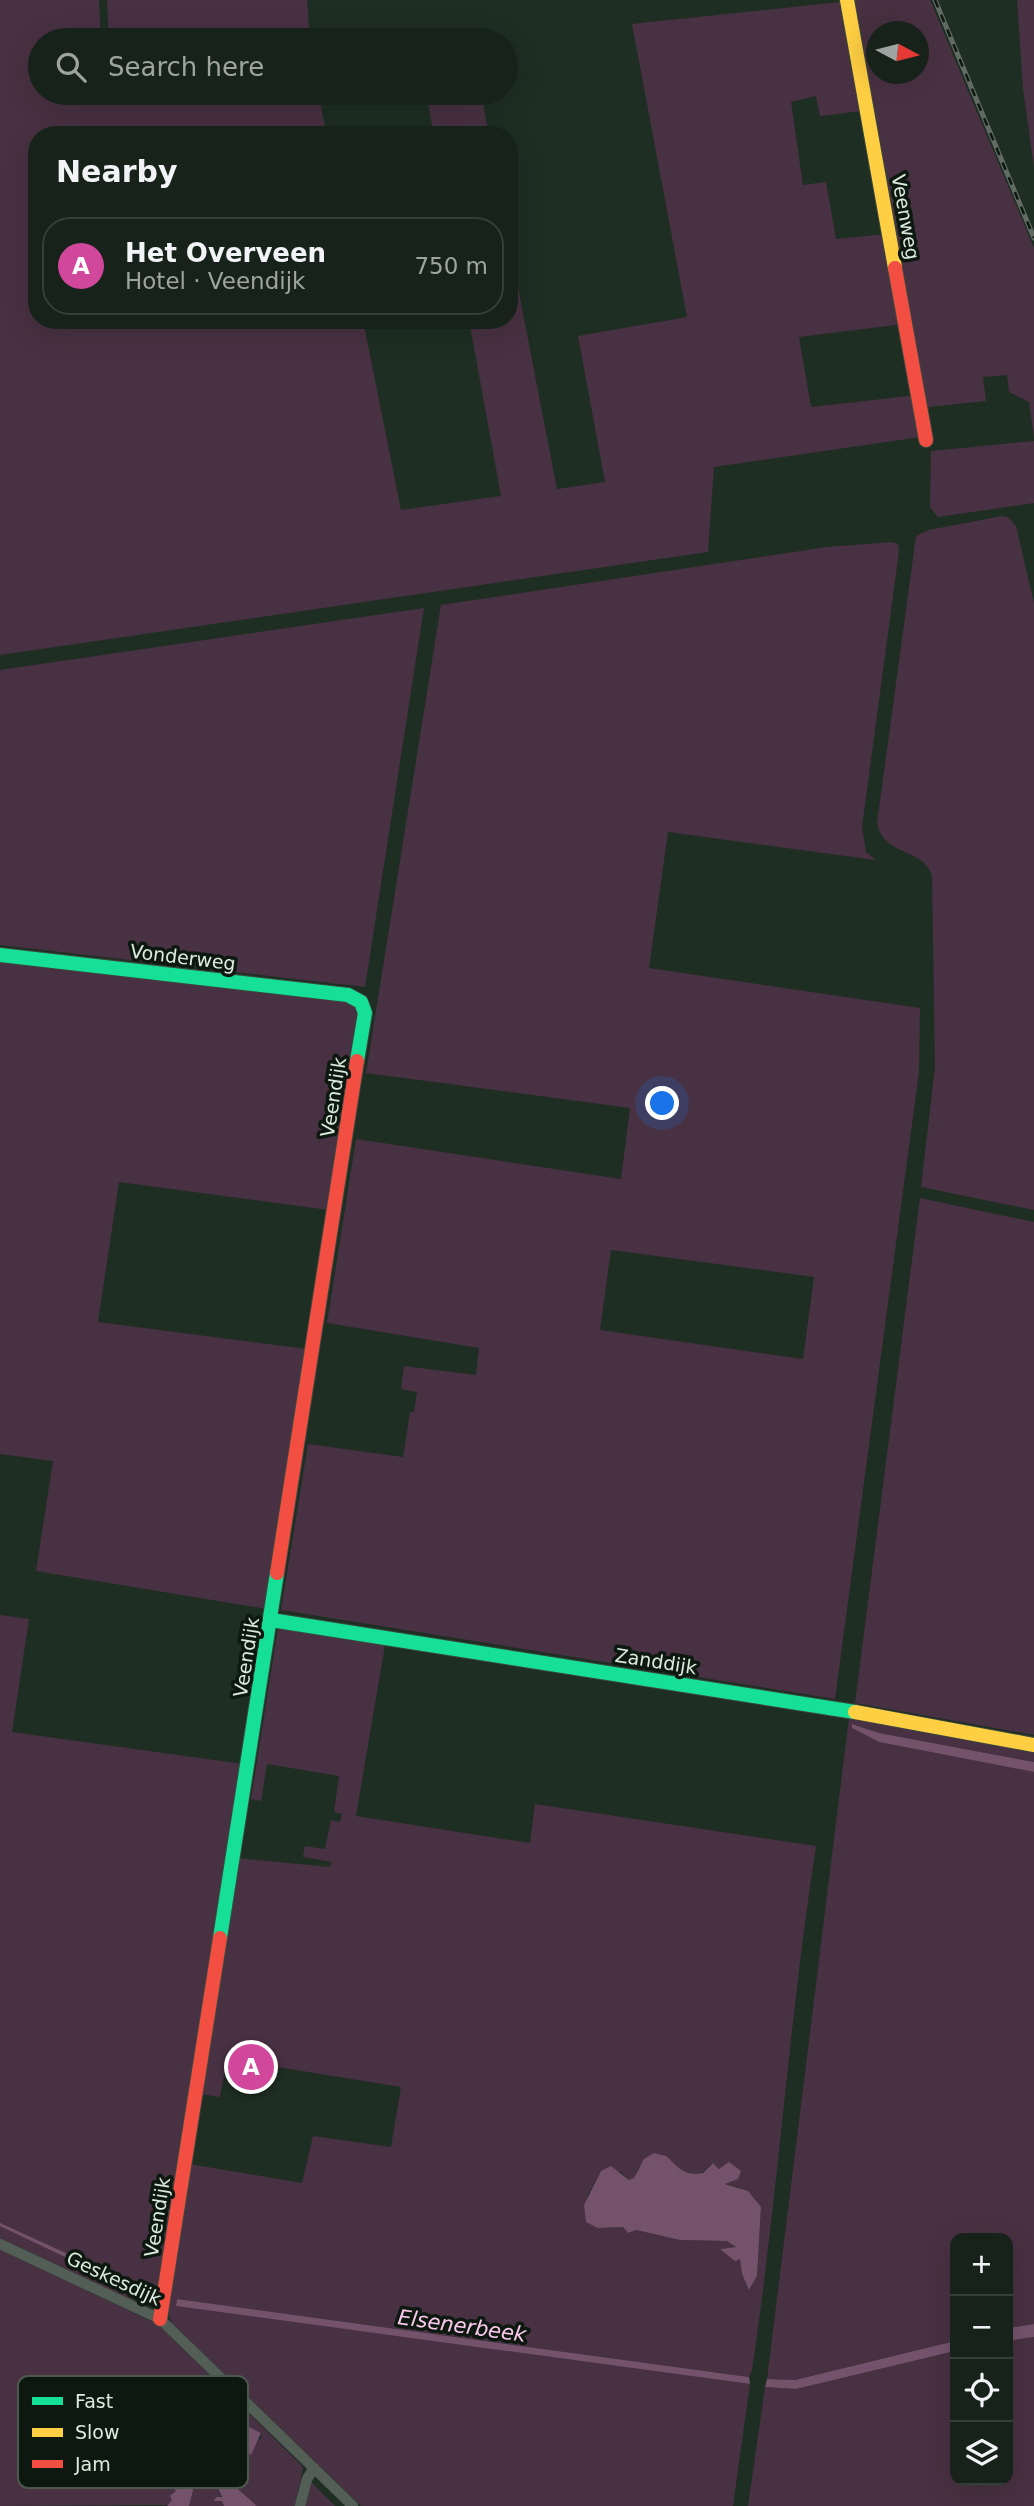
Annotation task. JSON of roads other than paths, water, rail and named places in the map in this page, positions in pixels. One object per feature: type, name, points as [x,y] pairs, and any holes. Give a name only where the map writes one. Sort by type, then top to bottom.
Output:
[{"type":"street","name":"Veenweg","points":[[847,0],[926,440]]},
{"type":"street","name":"Vonderweg","points":[[0,955],[348,995],[360,1002]]},
{"type":"street","name":"Veendijk","points":[[160,2319],[365,1018],[360,1002]]},
{"type":"street","name":"Zanddijk","points":[[271,1620],[844,1710],[1034,1745]]},
{"type":"street","name":"Geskesdijk","points":[[0,2244],[160,2319],[219,2376]]},
{"type":"street","name":"Geskesdijk","points":[[248,2404],[353,2506]]},
{"type":"street","points":[[300,2506],[307,2479],[314,2468]]},
{"type":"railway","points":[[935,0],[1034,238]]},
{"type":"place","name":"Het Overveen","points":[[251,2067]]},
{"type":"water label","name":"Elsenerbeek","points":[[462,2326]]}]
